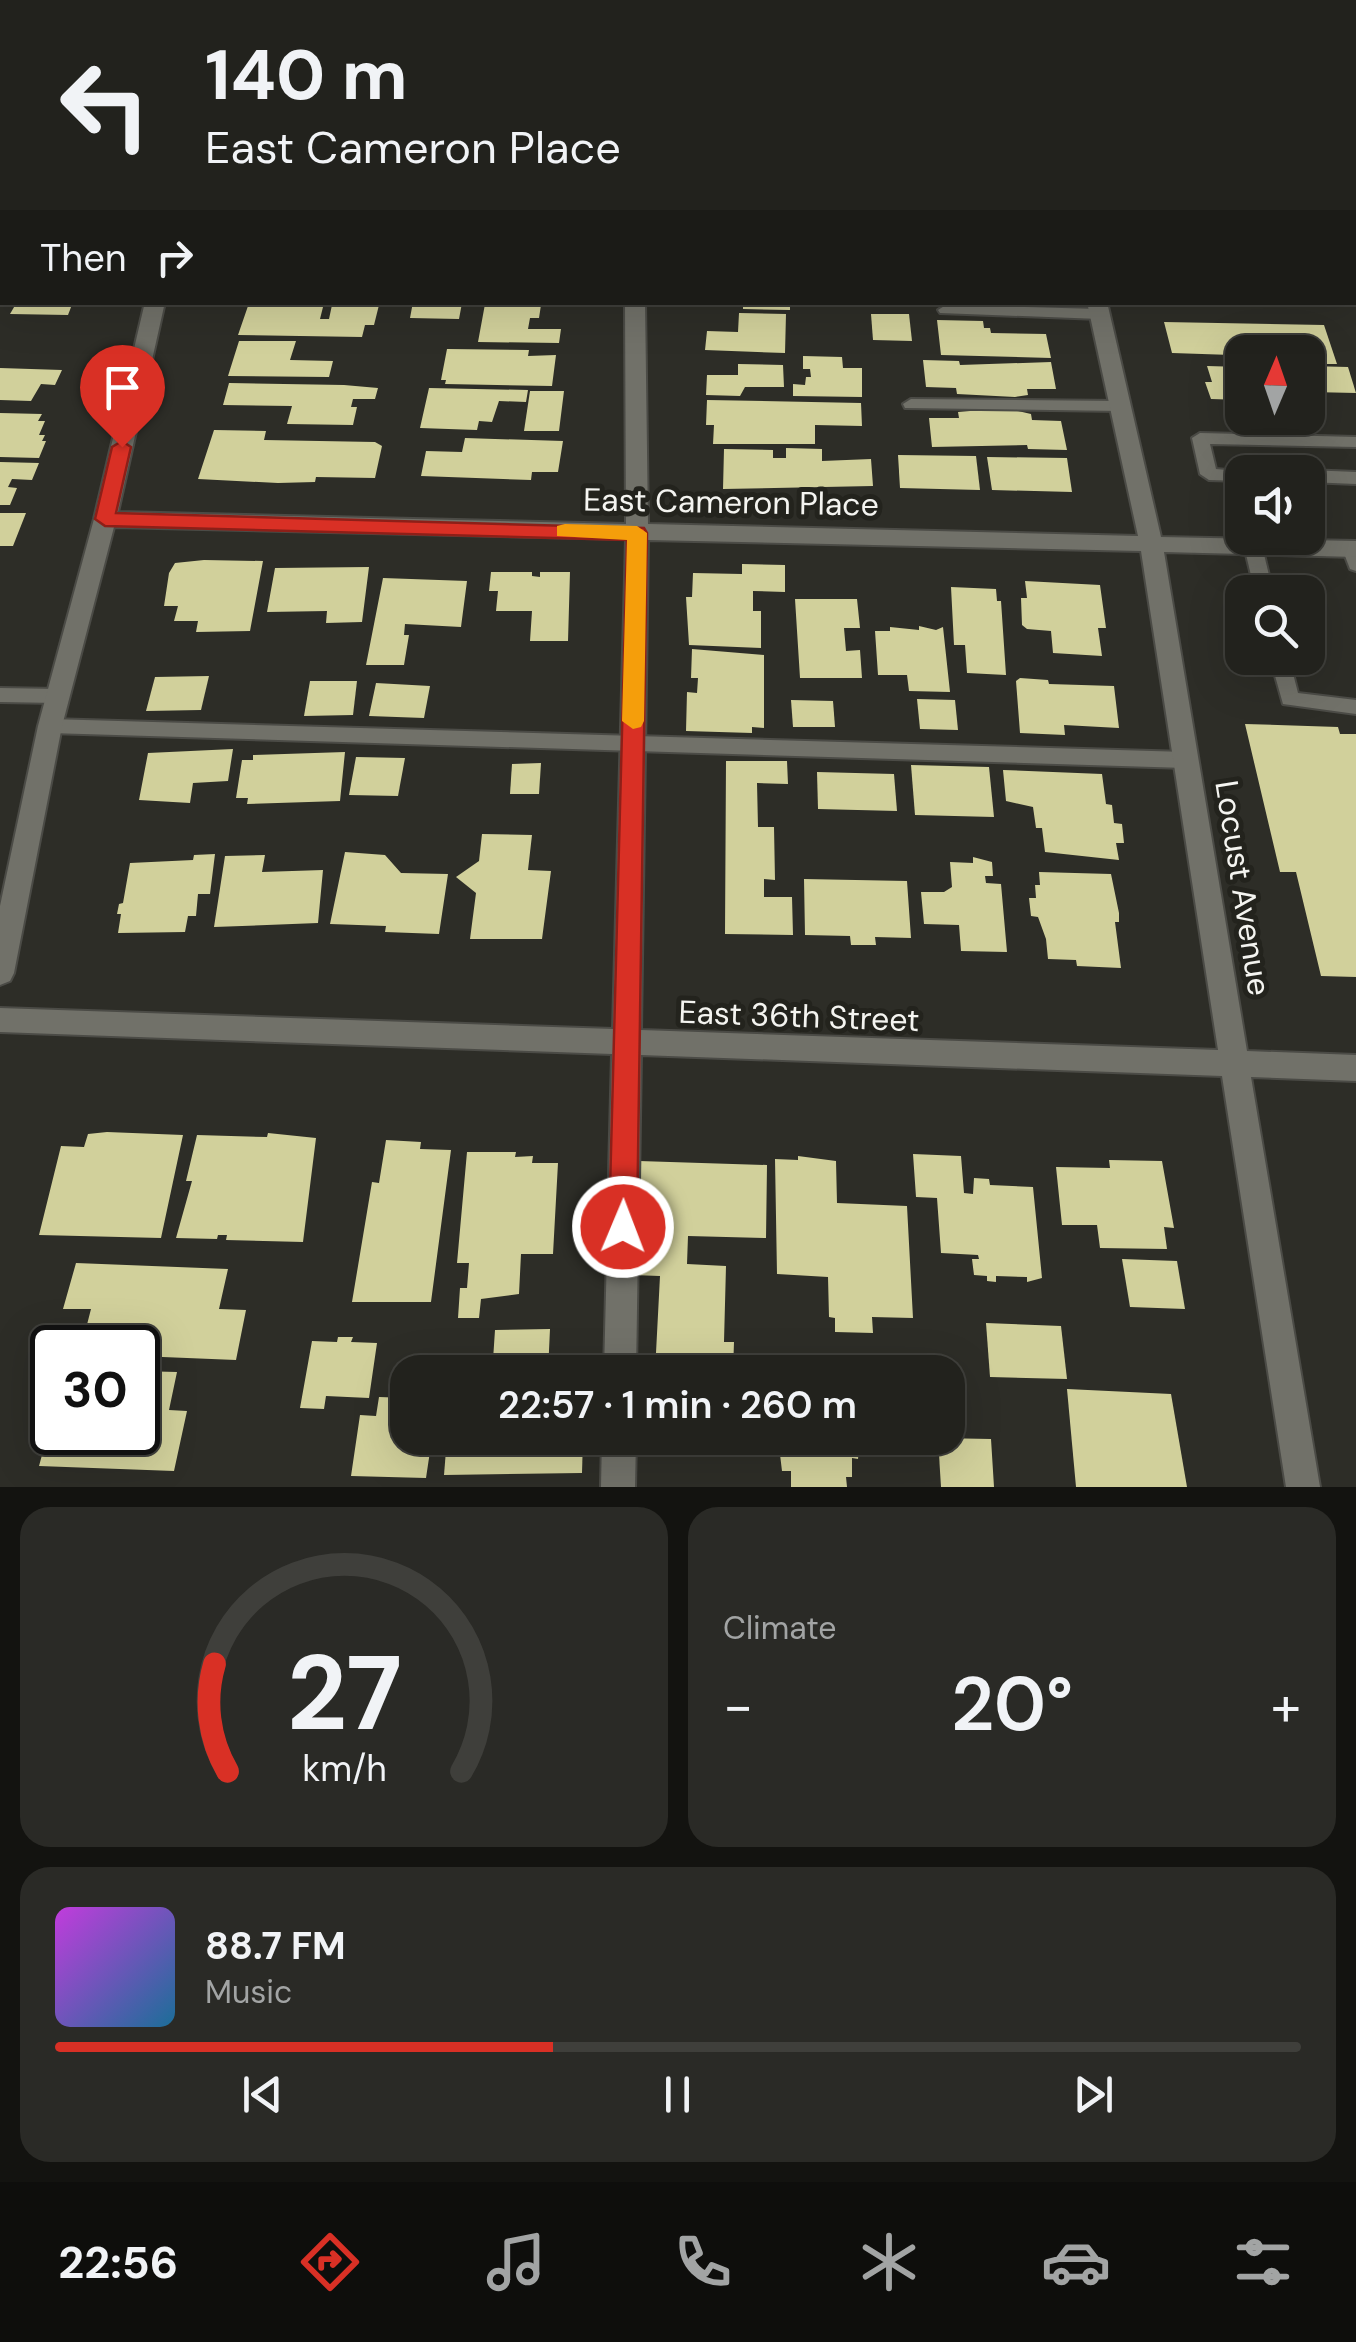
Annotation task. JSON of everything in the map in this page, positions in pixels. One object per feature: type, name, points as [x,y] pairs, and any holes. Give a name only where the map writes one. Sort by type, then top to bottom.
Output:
[{"type":"street","points":[[0,973],[50,726],[105,519],[154,305]]},
{"type":"street","points":[[620,1355],[637,533],[635,305]]},
{"type":"street","name":"Locust Avenue","points":[[1098,308],[1151,544],[1303,1487]]},
{"type":"street","name":"East Cameron Place","points":[[105,519],[1225,545]]},
{"type":"street","name":"East Cameron Place","points":[[1325,552],[1354,554]]},
{"type":"street","name":"East 36th Street","points":[[0,1020],[1356,1068]]},
{"type":"street","points":[[618,1487],[619,1455]]},
{"type":"lane","points":[[946,310],[1098,308]]},
{"type":"lane","points":[[911,404],[1120,406]]},
{"type":"lane","points":[[1225,474],[1210,474],[1200,438],[1356,442]]},
{"type":"lane","points":[[1325,477],[1356,478]]},
{"type":"lane","points":[[1284,675],[1290,699],[1356,707]]},
{"type":"lane","points":[[0,694],[58,696]]},
{"type":"lane","points":[[50,726],[1186,760]]},
{"type":"building","points":[[15,305],[72,305],[68,315],[10,314]]},
{"type":"building","points":[[324,305],[320,319],[329,319],[332,305],[379,305],[374,325],[365,325],[362,337],[238,335],[248,306]]},
{"type":"building","points":[[412,305],[462,305],[459,319],[410,318]]},
{"type":"building","points":[[485,305],[541,305],[539,318],[530,318],[528,329],[561,329],[559,343],[478,342]]},
{"type":"building","points":[[743,305],[790,305],[790,310],[743,309]]},
{"type":"building","points":[[739,313],[786,314],[785,353],[705,350],[707,331],[738,332]]},
{"type":"building","points":[[871,314],[909,314],[912,341],[873,340]]},
{"type":"building","points":[[937,320],[983,321],[984,328],[990,328],[991,333],[1046,334],[1051,358],[941,355]]},
{"type":"building","points":[[1164,322],[1324,325],[1337,364],[1325,364],[1325,335],[1225,335],[1225,355],[1172,353]]},
{"type":"building","points":[[239,341],[296,341],[290,360],[333,361],[329,377],[228,376]]},
{"type":"building","points":[[447,349],[529,350],[528,356],[556,355],[552,386],[445,384],[446,380],[441,380]]},
{"type":"building","points":[[803,356],[842,357],[843,368],[862,368],[862,397],[793,396],[793,384],[805,385],[806,377],[811,377],[810,369],[803,369]]},
{"type":"building","points":[[923,360],[959,361],[960,365],[1051,362],[1056,389],[1027,389],[1028,395],[1015,397],[957,394],[956,388],[926,387]]},
{"type":"building","points":[[738,364],[783,365],[784,387],[745,387],[740,396],[706,395],[707,375],[738,375]]},
{"type":"building","points":[[1207,366],[1225,367],[1225,399],[1211,399],[1205,382],[1212,382]]},
{"type":"building","points":[[1325,366],[1348,367],[1356,393],[1325,392]]},
{"type":"building","points":[[0,368],[62,370],[55,385],[41,384],[31,401],[0,400]]},
{"type":"building","points":[[229,383],[378,388],[375,399],[353,399],[351,407],[357,407],[353,425],[287,424],[292,406],[223,405]]},
{"type":"building","points":[[429,388],[528,390],[526,402],[499,401],[492,422],[479,421],[477,430],[420,428]]},
{"type":"building","points":[[530,391],[564,391],[559,431],[524,431]]},
{"type":"building","points":[[707,400],[861,403],[862,426],[815,425],[815,444],[713,444],[714,425],[706,425]]},
{"type":"building","points":[[1018,411],[1031,414],[1032,420],[1061,421],[1067,450],[1028,449],[1027,445],[932,447],[929,418],[959,418],[958,412]]},
{"type":"building","points":[[0,413],[42,414],[38,421],[45,421],[39,435],[45,435],[42,441],[46,441],[39,458],[0,457]]},
{"type":"building","points":[[214,430],[266,431],[264,440],[375,442],[382,446],[375,478],[316,477],[315,482],[278,483],[198,479]]},
{"type":"building","points":[[465,438],[563,441],[558,472],[532,472],[531,480],[421,476],[426,451],[462,452]]},
{"type":"building","points":[[786,448],[822,449],[822,461],[871,459],[873,486],[723,489],[724,449],[773,450],[773,458],[786,458]]},
{"type":"building","points":[[898,455],[976,456],[980,490],[900,488]]},
{"type":"building","points":[[987,457],[1067,458],[1072,492],[992,490]]},
{"type":"building","points":[[0,462],[39,463],[32,480],[12,479],[8,487],[17,488],[10,505],[0,505]]},
{"type":"building","points":[[0,513],[26,513],[13,546],[0,546]]},
{"type":"building","points":[[263,561],[250,631],[196,632],[198,621],[174,621],[178,606],[164,606],[169,573],[175,563]]},
{"type":"building","points":[[742,564],[785,565],[785,592],[753,591],[753,611],[761,611],[761,648],[689,645],[686,597],[692,597],[693,573],[742,574]]},
{"type":"building","points":[[369,567],[362,622],[326,623],[327,611],[267,612],[275,568]]},
{"type":"building","points":[[491,572],[532,572],[532,576],[540,577],[540,572],[570,572],[568,641],[530,641],[532,611],[496,611],[498,591],[489,591]]},
{"type":"building","points":[[383,578],[467,581],[461,627],[405,624],[404,635],[409,635],[404,665],[366,665]]},
{"type":"building","points":[[1025,581],[1100,585],[1106,628],[1098,628],[1102,656],[1053,653],[1051,631],[1022,625],[1021,598],[1027,598]]},
{"type":"building","points":[[951,587],[996,589],[997,601],[1001,601],[1006,675],[967,673],[965,645],[954,645]]},
{"type":"building","points":[[795,599],[857,599],[860,628],[844,628],[846,651],[860,650],[862,678],[800,678]]},
{"type":"building","points":[[919,626],[936,630],[943,627],[950,692],[909,691],[907,675],[878,675],[875,631],[890,631],[890,627],[919,630]]},
{"type":"building","points":[[692,649],[764,655],[764,728],[752,727],[752,733],[686,731],[687,692],[697,693],[698,678],[691,678]]},
{"type":"building","points":[[209,676],[201,710],[146,711],[155,677]]},
{"type":"building","points":[[1048,680],[1049,684],[1114,686],[1119,728],[1064,725],[1065,735],[1020,733],[1016,681]]},
{"type":"building","points":[[310,681],[357,681],[353,715],[304,716]]},
{"type":"building","points":[[376,683],[430,686],[424,718],[369,716]]},
{"type":"building","points":[[917,699],[955,700],[958,730],[920,729]]},
{"type":"building","points":[[791,700],[833,701],[835,727],[793,727]]},
{"type":"building","points":[[1245,724],[1338,727],[1340,734],[1356,734],[1356,977],[1321,976],[1296,872],[1280,872]]},
{"type":"building","points":[[233,749],[228,781],[193,783],[190,803],[139,800],[148,753]]},
{"type":"building","points":[[345,752],[340,801],[247,804],[248,798],[236,798],[242,760],[253,760],[253,755]]},
{"type":"building","points":[[356,757],[405,758],[398,796],[349,795]]},
{"type":"building","points":[[726,761],[787,761],[788,784],[757,783],[758,827],[774,827],[775,880],[764,879],[764,897],[792,897],[793,935],[725,934]]},
{"type":"building","points":[[541,763],[539,794],[510,794],[512,764]]},
{"type":"building","points":[[911,765],[989,767],[994,817],[915,815]]},
{"type":"building","points":[[1003,770],[1102,774],[1106,804],[1112,805],[1114,823],[1122,824],[1124,843],[1116,843],[1119,860],[1045,852],[1042,828],[1036,828],[1033,807],[1006,801]]},
{"type":"building","points":[[817,772],[894,774],[897,811],[818,809]]},
{"type":"building","points":[[482,834],[532,835],[528,870],[551,871],[542,939],[470,939],[476,893],[456,877],[479,861]]},
{"type":"building","points":[[345,852],[385,855],[401,873],[448,874],[439,934],[385,932],[386,926],[330,924]]},
{"type":"building","points":[[215,854],[210,894],[198,894],[196,916],[188,916],[185,932],[118,933],[121,914],[117,914],[119,904],[123,903],[130,863],[193,860],[194,855]]},
{"type":"building","points":[[265,855],[262,872],[323,870],[318,923],[214,927],[225,856]]},
{"type":"building","points":[[973,857],[992,862],[993,876],[985,876],[986,883],[1001,884],[1007,952],[961,951],[959,925],[924,924],[921,892],[944,892],[952,887],[950,862],[973,863]]},
{"type":"building","points":[[1039,872],[1111,874],[1119,913],[1119,922],[1115,922],[1121,968],[1077,966],[1076,960],[1048,959],[1046,939],[1038,917],[1031,916],[1029,898],[1036,898]]},
{"type":"building","points":[[804,879],[907,881],[911,938],[875,937],[876,945],[851,945],[850,936],[805,935]]},
{"type":"building","points":[[268,1133],[316,1138],[303,1242],[226,1240],[227,1235],[218,1235],[217,1239],[176,1238],[192,1181],[186,1181],[197,1135],[267,1137]]},
{"type":"building","points":[[88,1134],[183,1135],[161,1238],[39,1235],[61,1146],[84,1147]]},
{"type":"building","points":[[386,1140],[421,1142],[420,1149],[451,1150],[431,1302],[352,1302],[372,1182],[379,1183]]},
{"type":"building","points":[[467,1152],[516,1152],[515,1157],[533,1156],[532,1163],[558,1163],[553,1254],[521,1254],[519,1294],[481,1299],[479,1318],[458,1318],[460,1288],[467,1288],[469,1263],[457,1263]]},
{"type":"building","points":[[913,1154],[961,1156],[964,1193],[973,1194],[974,1178],[989,1179],[990,1185],[1033,1187],[1042,1278],[1027,1282],[1027,1277],[996,1276],[996,1282],[987,1281],[987,1276],[974,1275],[972,1259],[979,1259],[978,1255],[941,1253],[937,1198],[916,1197]]},
{"type":"building","points":[[798,1156],[836,1161],[837,1203],[907,1206],[913,1318],[872,1317],[873,1333],[835,1332],[835,1318],[829,1317],[828,1277],[777,1274],[775,1159],[798,1160]]},
{"type":"building","points":[[1109,1160],[1162,1161],[1174,1228],[1164,1227],[1167,1249],[1100,1248],[1097,1225],[1062,1225],[1056,1167],[1110,1168]]},
{"type":"building","points":[[639,1161],[767,1165],[766,1238],[688,1236],[687,1264],[726,1266],[724,1342],[734,1342],[734,1355],[656,1355],[660,1276],[632,1275]]},
{"type":"building","points":[[1122,1259],[1177,1261],[1185,1309],[1130,1307]]},
{"type":"building","points":[[76,1263],[228,1269],[219,1309],[246,1310],[236,1360],[160,1357],[160,1325],[87,1325],[91,1309],[63,1309]]},
{"type":"building","points":[[986,1323],[1061,1326],[1067,1379],[990,1377]]},
{"type":"building","points":[[550,1329],[549,1355],[493,1355],[495,1330]]},
{"type":"building","points":[[338,1337],[377,1343],[369,1398],[326,1396],[324,1409],[300,1408],[312,1341],[337,1342]]},
{"type":"building","points":[[160,1372],[177,1372],[169,1410],[187,1411],[174,1471],[39,1466],[42,1455],[160,1455]]},
{"type":"building","points":[[1067,1389],[1171,1394],[1187,1487],[1076,1487]]},
{"type":"building","points":[[379,1397],[390,1397],[390,1455],[429,1455],[426,1478],[351,1476],[360,1415],[376,1416]]},
{"type":"building","points":[[965,1439],[991,1439],[994,1487],[941,1487],[939,1455],[965,1455]]},
{"type":"building","points":[[446,1455],[583,1455],[582,1473],[444,1475]]},
{"type":"building","points":[[780,1455],[858,1455],[858,1459],[852,1458],[852,1477],[846,1477],[847,1487],[791,1487],[791,1471],[782,1471]]},
{"type":"slow traffic","points":[[565,531],[637,533],[633,721]]},
{"type":"route","points":[[122,447],[105,519],[637,533],[623,1227]]}]
